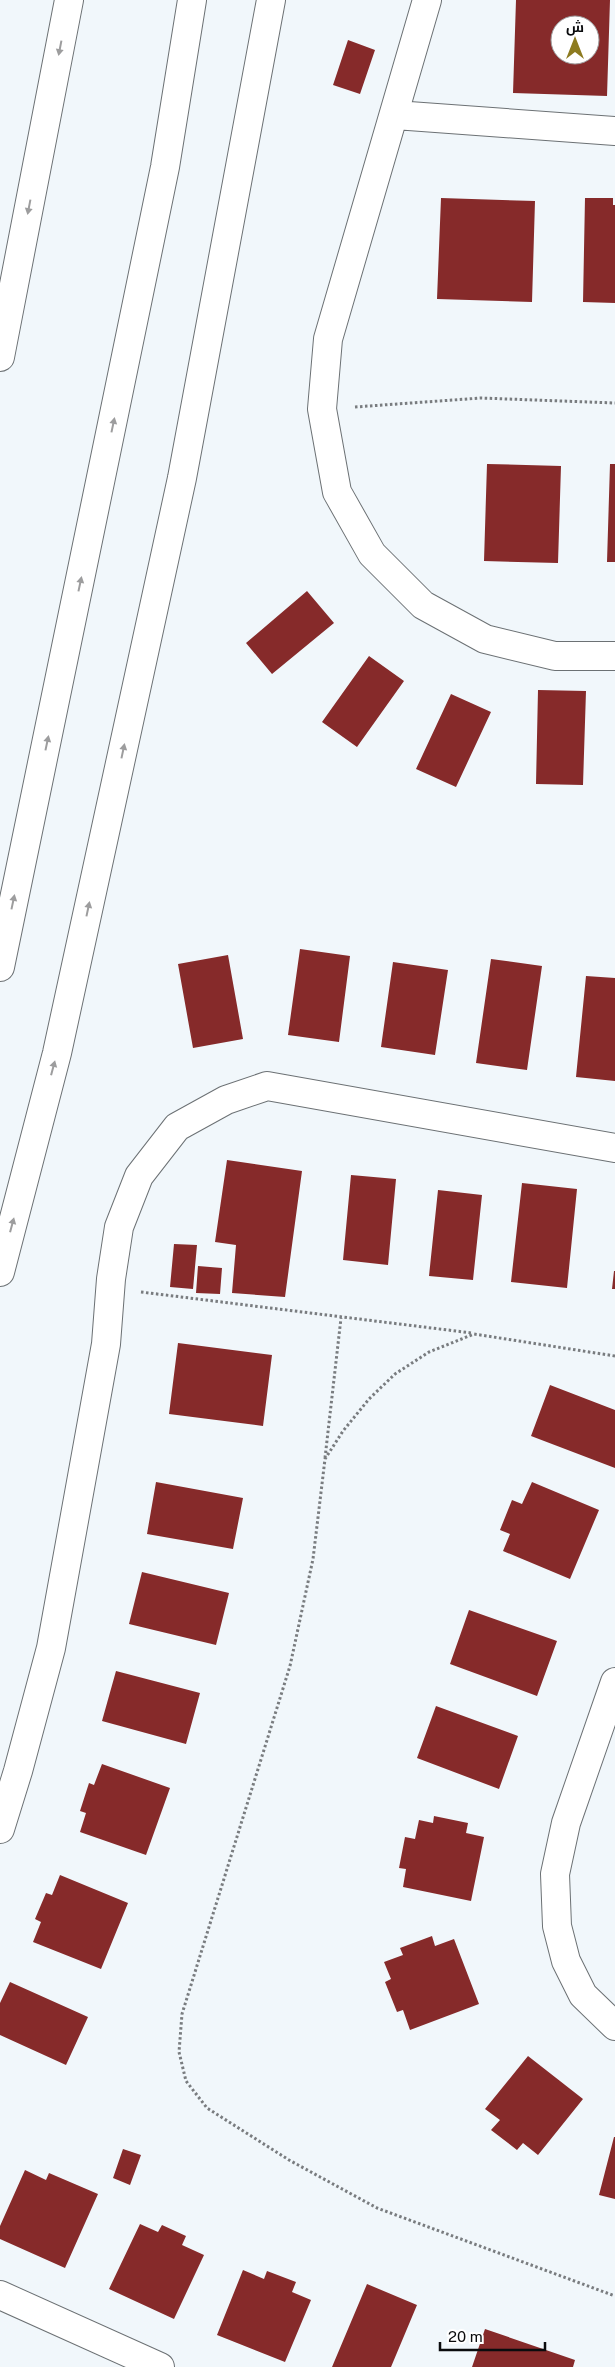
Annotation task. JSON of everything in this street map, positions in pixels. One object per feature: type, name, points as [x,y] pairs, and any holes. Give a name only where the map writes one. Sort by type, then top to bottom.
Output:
[{"type":"street","points":[[0,358],[69,0]]},
{"type":"street","points":[[0,967],[165,167],[192,0]]},
{"type":"street","points":[[0,1272],[57,1053],[182,478],[271,0]]},
{"type":"street","points":[[426,0],[395,114],[328,339],[322,409],[337,492],[372,554],[423,605],[485,639],[555,656],[615,656]]},
{"type":"street","points":[[395,114],[615,131]]},
{"type":"street","points":[[0,1829],[18,1771],[51,1648],[106,1344],[119,1227],[139,1176],[177,1127],[226,1100],[267,1086],[615,1148]]},
{"type":"street","points":[[615,1682],[566,1823],[554,1874],[557,1926],[566,1961],[583,1995],[615,2026]]},
{"type":"street","points":[[0,2295],[160,2367]]},
{"type":"path","points":[[322,409],[481,398],[615,403]]},
{"type":"path","points":[[111,1288],[474,1334],[615,1356]]},
{"type":"path","points":[[341,1318],[313,1559],[290,1666],[182,2014],[179,2052],[186,2081],[207,2108],[289,2160],[377,2208],[615,2296]]},
{"type":"path","points":[[325,1459],[369,1399],[395,1374],[429,1352],[474,1334]]},
{"type":"building","points":[[516,0],[610,0],[607,96],[513,93]]},
{"type":"building","points":[[348,40],[375,50],[360,94],[333,85]]},
{"type":"building","points":[[441,198],[535,201],[532,302],[437,299]]},
{"type":"building","points":[[585,198],[613,198],[613,205],[615,205],[615,303],[583,302]]},
{"type":"building","points":[[487,464],[561,466],[558,563],[484,561]]},
{"type":"building","points":[[610,464],[615,464],[615,562],[607,562]]},
{"type":"building","points":[[307,591],[334,623],[272,674],[246,643]]},
{"type":"building","points":[[369,656],[404,681],[357,747],[322,722]]},
{"type":"building","points":[[538,690],[586,691],[583,785],[536,784]]},
{"type":"building","points":[[451,694],[491,712],[456,787],[416,769]]},
{"type":"building","points":[[300,949],[350,956],[339,1042],[288,1035]]},
{"type":"building","points":[[228,955],[243,1039],[193,1048],[178,964]]},
{"type":"building","points":[[491,959],[542,966],[527,1070],[476,1063]]},
{"type":"building","points":[[393,962],[448,970],[435,1055],[381,1047]]},
{"type":"building","points":[[586,976],[615,978],[615,1081],[576,1077]]},
{"type":"building","points":[[227,1160],[302,1171],[285,1297],[232,1293],[236,1245],[215,1242]]},
{"type":"building","points":[[351,1175],[396,1179],[388,1265],[343,1260]]},
{"type":"building","points":[[522,1183],[577,1189],[567,1288],[511,1282]]},
{"type":"building","points":[[438,1190],[482,1195],[473,1280],[429,1276]]},
{"type":"building","points":[[174,1244],[197,1245],[193,1289],[170,1287]]},
{"type":"building","points":[[198,1266],[222,1268],[220,1294],[196,1293]]},
{"type":"building","points":[[614,1271],[615,1289],[612,1289]]},
{"type":"building","points":[[178,1343],[272,1355],[263,1426],[169,1414]]},
{"type":"building","points":[[550,1385],[615,1410],[615,1468],[531,1436]]},
{"type":"building","points":[[156,1482],[243,1498],[233,1549],[147,1534]]},
{"type":"building","points":[[532,1482],[599,1510],[570,1579],[503,1551],[510,1534],[500,1530],[512,1500],[522,1504]]},
{"type":"building","points":[[142,1572],[229,1593],[216,1645],[129,1624]]},
{"type":"building","points":[[469,1610],[557,1641],[537,1696],[450,1664]]},
{"type":"building","points":[[116,1671],[200,1693],[186,1744],[102,1721]]},
{"type":"building","points":[[436,1706],[518,1736],[499,1789],[417,1758]]},
{"type":"building","points":[[102,1764],[170,1788],[146,1855],[80,1832],[86,1813],[80,1811],[89,1783],[94,1785]]},
{"type":"building","points":[[434,1816],[468,1823],[466,1833],[484,1837],[471,1901],[403,1887],[406,1869],[399,1868],[405,1837],[415,1839],[419,1820],[433,1823]]},
{"type":"building","points":[[60,1875],[128,1903],[101,1969],[33,1942],[41,1922],[35,1919],[46,1893],[52,1895]]},
{"type":"building","points":[[432,1936],[435,1946],[454,1939],[479,2004],[410,2030],[403,2010],[397,2012],[385,1982],[391,1979],[384,1962],[403,1955],[400,1948]]},
{"type":"building","points":[[10,1982],[88,2017],[66,2065],[0,2035],[0,2003]]},
{"type":"building","points":[[528,2056],[583,2099],[538,2155],[523,2143],[517,2150],[491,2130],[500,2120],[485,2109]]},
{"type":"building","points":[[615,2137],[615,2199],[599,2195]]},
{"type":"building","points":[[123,2149],[141,2155],[130,2185],[113,2178]]},
{"type":"building","points":[[25,2170],[46,2180],[49,2173],[98,2194],[65,2268],[0,2239],[0,2226]]},
{"type":"building","points":[[140,2224],[158,2232],[162,2225],[186,2236],[182,2245],[204,2255],[174,2319],[109,2289]]},
{"type":"building","points":[[243,2270],[264,2279],[267,2271],[296,2282],[292,2292],[311,2300],[285,2362],[217,2335]]},
{"type":"building","points":[[367,2284],[417,2305],[391,2367],[332,2367]]},
{"type":"building","points":[[485,2329],[575,2360],[573,2367],[472,2367]]}]
